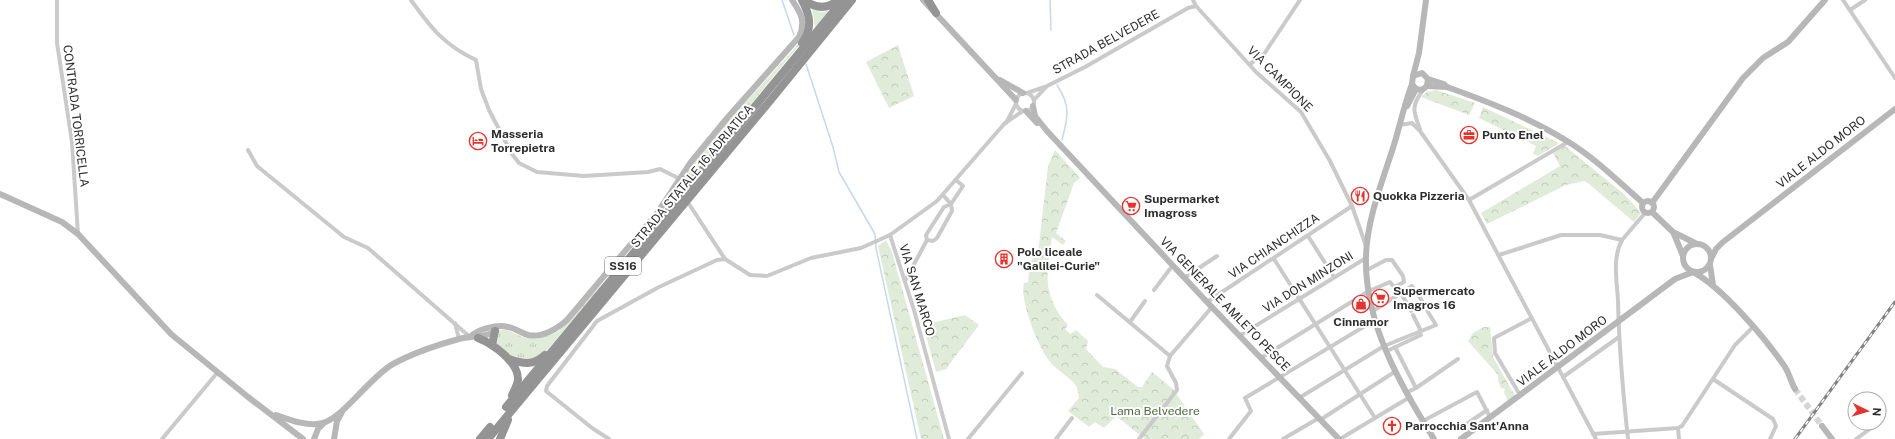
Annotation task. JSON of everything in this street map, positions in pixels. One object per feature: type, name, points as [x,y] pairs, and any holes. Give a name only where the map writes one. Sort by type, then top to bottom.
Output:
[{"type":"highway","points":[[803,0],[816,7],[822,7],[828,6],[838,0]]},
{"type":"highway","points":[[732,135],[741,120],[808,34],[810,19],[803,0]]},
{"type":"highway","name":"STRADA STATALE 16 ADRIATICA","points":[[480,439],[843,0]]},
{"type":"highway","name":"STRADA STATALE 16 ADRIATICA","points":[[488,439],[774,96],[852,0]]},
{"type":"highway","points":[[928,0],[936,13]]},
{"type":"highway","points":[[492,345],[498,329]]},
{"type":"highway","points":[[474,337],[492,345],[509,359],[519,363],[530,364],[540,360],[558,344]]},
{"type":"highway","points":[[501,414],[515,390],[518,380],[516,371],[509,359]]},
{"type":"highway","points":[[500,439],[516,404]]},
{"type":"street","name":"CONTRADA TORRICELLA","points":[[57,0],[56,42],[72,142],[78,234]]},
{"type":"street","points":[[412,0],[437,35],[463,54],[476,60],[480,89],[489,110],[512,154],[519,163],[537,172],[584,176],[614,175],[660,169],[680,179]]},
{"type":"street","points":[[314,439],[318,429],[345,407],[380,372],[410,356],[459,339],[474,337],[498,329],[509,327],[530,335],[547,333],[558,328],[658,212],[678,187],[680,179],[691,162],[728,117],[799,37],[803,23],[802,16],[792,0]]},
{"type":"street","points":[[923,0],[994,75],[1016,102],[1019,109],[1025,111],[1033,120],[1047,131]]},
{"type":"street","name":"VIA CAMPIONE","points":[[1193,0],[1196,6],[1250,64],[1302,112],[1330,161],[1352,206],[1367,249]]},
{"type":"street","points":[[1250,64],[1264,54],[1300,0]]},
{"type":"street","points":[[1426,0],[1419,53],[1413,76],[1414,86],[1404,111],[1370,225],[1366,258],[1372,311],[1385,349],[1434,439]]},
{"type":"street","points":[[1652,202],[1742,78],[1763,58],[1788,42],[1825,0]]},
{"type":"street","points":[[1843,0],[1895,78]]},
{"type":"street","points":[[1850,10],[1865,0]]},
{"type":"street","name":"STRADA BELVEDERE","points":[[1047,86],[1085,67],[1188,8],[1196,6]]},
{"type":"street","points":[[1419,53],[1422,73],[1428,79],[1444,84],[1448,87],[1522,117],[1568,142],[1610,174],[1643,203]]},
{"type":"street","points":[[1413,76],[1422,73]]},
{"type":"street","points":[[994,75],[1025,93],[1033,103],[1036,116],[1047,131]]},
{"type":"street","points":[[1420,131],[1414,112],[1414,105],[1425,88],[1428,79]]},
{"type":"street","points":[[1005,123],[1018,95],[1047,86]]},
{"type":"street","points":[[1005,123],[1025,111],[1047,86]]},
{"type":"street","points":[[1414,86],[1425,88],[1448,87]]},
{"type":"street","points":[[1894,110],[1895,104]]},
{"type":"street","name":"VIALE ALDO MORO","points":[[1710,262],[1716,249],[1723,242],[1894,110]]},
{"type":"street","name":"VIA SAN MARCO","points":[[949,439],[890,235],[937,201],[1005,123]]},
{"type":"street","points":[[1400,125],[1412,123],[1420,131],[1469,200],[1596,439]]},
{"type":"street","name":"VIA GENERALE AMLETO PESCE","points":[[1047,131],[1209,305],[1339,439]]},
{"type":"street","points":[[1469,200],[1568,142]]},
{"type":"street","points":[[248,150],[256,166],[344,237],[368,248],[455,323],[474,337]]},
{"type":"street","points":[[904,281],[927,240],[926,235],[944,206],[951,204],[963,186],[956,180]]},
{"type":"street","points":[[0,194],[62,222],[78,234],[171,334],[217,373],[303,439]]},
{"type":"street","points":[[927,240],[933,241],[937,238],[952,211],[951,204],[943,195]]},
{"type":"street","points":[[1643,203],[1646,201],[1652,202]]},
{"type":"street","points":[[1652,202],[1654,208],[1652,212]]},
{"type":"street","points":[[1643,203],[1642,209],[1645,213]]},
{"type":"street","points":[[689,204],[725,259],[750,275],[767,276],[811,258],[861,248],[890,235]]},
{"type":"street","name":"VIA CHIANCHIZZA","points":[[1170,356],[1209,305],[1352,206]]},
{"type":"street","points":[[1628,439],[1618,322],[1616,256],[1622,240],[1645,213],[1652,212]]},
{"type":"street","points":[[1652,212],[1673,232],[1707,249],[1713,285]]},
{"type":"street","points":[[1673,232],[1683,256],[1684,265],[1713,285],[1753,327],[1786,368],[1795,389]]},
{"type":"street","points":[[1499,254],[1561,235],[1600,235],[1622,240]]},
{"type":"street","points":[[1308,236],[1334,277]]},
{"type":"street","name":"VIALE ALDO MORO","points":[[1700,245],[1714,246],[1723,242]]},
{"type":"street","points":[[1683,256],[1688,247],[1700,245]]},
{"type":"street","points":[[1184,278],[1217,256]]},
{"type":"street","name":"VIA DON MINZONI","points":[[1239,336],[1366,258]]},
{"type":"street","points":[[609,439],[548,394],[546,391],[547,386],[597,321],[659,287],[712,263],[725,259]]},
{"type":"street","points":[[1274,259],[1375,418]]},
{"type":"street","points":[[1261,358],[1369,291],[1390,282],[1394,287],[1404,282],[1403,276],[1392,260],[1386,260],[1367,270]]},
{"type":"street","points":[[1693,272],[1703,271],[1710,262]]},
{"type":"street","points":[[1154,290],[1173,265]]},
{"type":"street","name":"VIALE ALDO MORO","points":[[1675,279],[1684,265]]},
{"type":"street","name":"VIALE ALDO MORO","points":[[1461,439],[1558,368],[1675,279],[1693,272]]},
{"type":"street","points":[[1372,311],[1412,286],[1436,325],[1395,347],[1385,349]]},
{"type":"street","points":[[1401,293],[1421,333]]},
{"type":"street","points":[[1097,295],[1170,356],[1167,366],[1176,383],[1177,390],[1139,439]]},
{"type":"street","points":[[1130,322],[1145,301]]},
{"type":"street","points":[[1520,396],[1495,354],[1494,338],[1532,318]]},
{"type":"street","points":[[1229,439],[1251,411],[1246,398],[1375,320]]},
{"type":"street","points":[[455,323],[459,339]]},
{"type":"street","points":[[1593,434],[1678,428],[1682,426],[1735,346],[1753,327]]},
{"type":"street","points":[[1299,398],[1385,349],[1421,333]]},
{"type":"street","points":[[1563,377],[1619,337]]},
{"type":"street","points":[[1395,347],[1416,388]]},
{"type":"street","points":[[1339,439],[1375,418],[1458,359]]},
{"type":"street","points":[[1284,439],[1320,419],[1396,371]]},
{"type":"street","points":[[162,439],[217,373]]},
{"type":"street","points":[[968,439],[1022,373]]},
{"type":"street","points":[[1713,379],[1773,419],[1776,426],[1770,439]]},
{"type":"street","points":[[1423,421],[1477,392],[1490,417]]},
{"type":"street","points":[[333,437],[337,421],[345,407]]},
{"type":"street","points":[[1469,433],[1464,426],[1487,410]]},
{"type":"street","points":[[269,413],[295,422],[324,423]]},
{"type":"street","points":[[1056,439],[1072,418]]},
{"type":"street","points":[[1822,426],[1832,439]]},
{"type":"street","points":[[1678,428],[1679,439]]},
{"type":"street","points":[[1856,439],[1867,431]]},
{"type":"green space","points":[[797,0],[799,0],[807,13],[809,28],[805,38],[683,188],[686,177],[714,138],[802,39],[806,28],[806,19]]},
{"type":"green space","points":[[812,9],[821,12],[829,11],[815,27]]},
{"type":"green space","points":[[898,45],[914,96],[889,108],[866,62]]},
{"type":"green space","points":[[1436,90],[1475,103],[1469,115],[1421,97],[1427,92]]},
{"type":"green space","points":[[1483,107],[1557,142],[1558,144],[1538,156],[1533,154],[1536,146],[1479,118]]},
{"type":"green space","points":[[1565,146],[1624,194],[1641,213],[1634,222],[1584,181],[1566,185],[1487,224],[1481,213],[1560,166],[1553,153]]},
{"type":"green space","name":"Lama Belvedere","points":[[1055,150],[1080,178],[1074,183],[1056,233],[1066,241],[1063,245],[1052,237],[1048,262],[1048,284],[1050,294],[1060,315],[1068,325],[1065,329],[1070,334],[1076,330],[1088,341],[1086,349],[1103,367],[1115,369],[1138,387],[1142,387],[1152,372],[1173,389],[1204,434],[1199,439],[1145,439],[1116,416],[1104,428],[1095,422],[1089,427],[1068,411],[1079,398],[1077,388],[1071,380],[1057,369],[1046,357],[1031,324],[1024,301],[1023,291],[1024,283],[1028,282],[1030,262],[1038,253],[1048,166]]},
{"type":"green space","points":[[886,240],[892,252],[944,439],[921,439],[878,246]]},
{"type":"green space","points":[[617,268],[543,355],[536,361],[515,360],[496,343],[497,333],[500,330],[507,330],[528,338],[544,337],[559,331]]},
{"type":"green space","points":[[965,315],[979,325],[946,369],[936,372],[923,325]]},
{"type":"green space","points":[[1484,327],[1490,327],[1493,357],[1515,396],[1508,401],[1504,393],[1505,389],[1501,388],[1498,375],[1468,341],[1473,333]]},
{"type":"waterway","points":[[782,0],[794,35]]},
{"type":"waterway","points":[[1050,0],[1051,30]]},
{"type":"waterway","points":[[806,64],[833,147],[839,172],[875,234],[876,248],[917,439]]},
{"type":"waterway","points":[[1057,85],[1065,99],[1067,112],[1066,125],[1062,140]]},
{"type":"tunnel","points":[[1795,389],[1822,426]]},
{"type":"railway","points":[[1795,439],[1895,302]]},
{"type":"place","name":"Punto Enel","points":[[1469,135]]},
{"type":"place","name":"Masseria Torrepietra","points":[[478,141]]},
{"type":"place","name":"Quokka Pizzeria","points":[[1360,196]]},
{"type":"place","name":"Supermarket Imagross","points":[[1131,206]]},
{"type":"place","name":"Polo liceale \"Galilei-Curie\"","points":[[1004,259]]},
{"type":"place","name":"Supermercato Imagros 16","points":[[1380,298]]},
{"type":"place","name":"Cinnamor","points":[[1361,304]]},
{"type":"place","name":"Parrocchia Sant'Anna","points":[[1392,426]]}]
